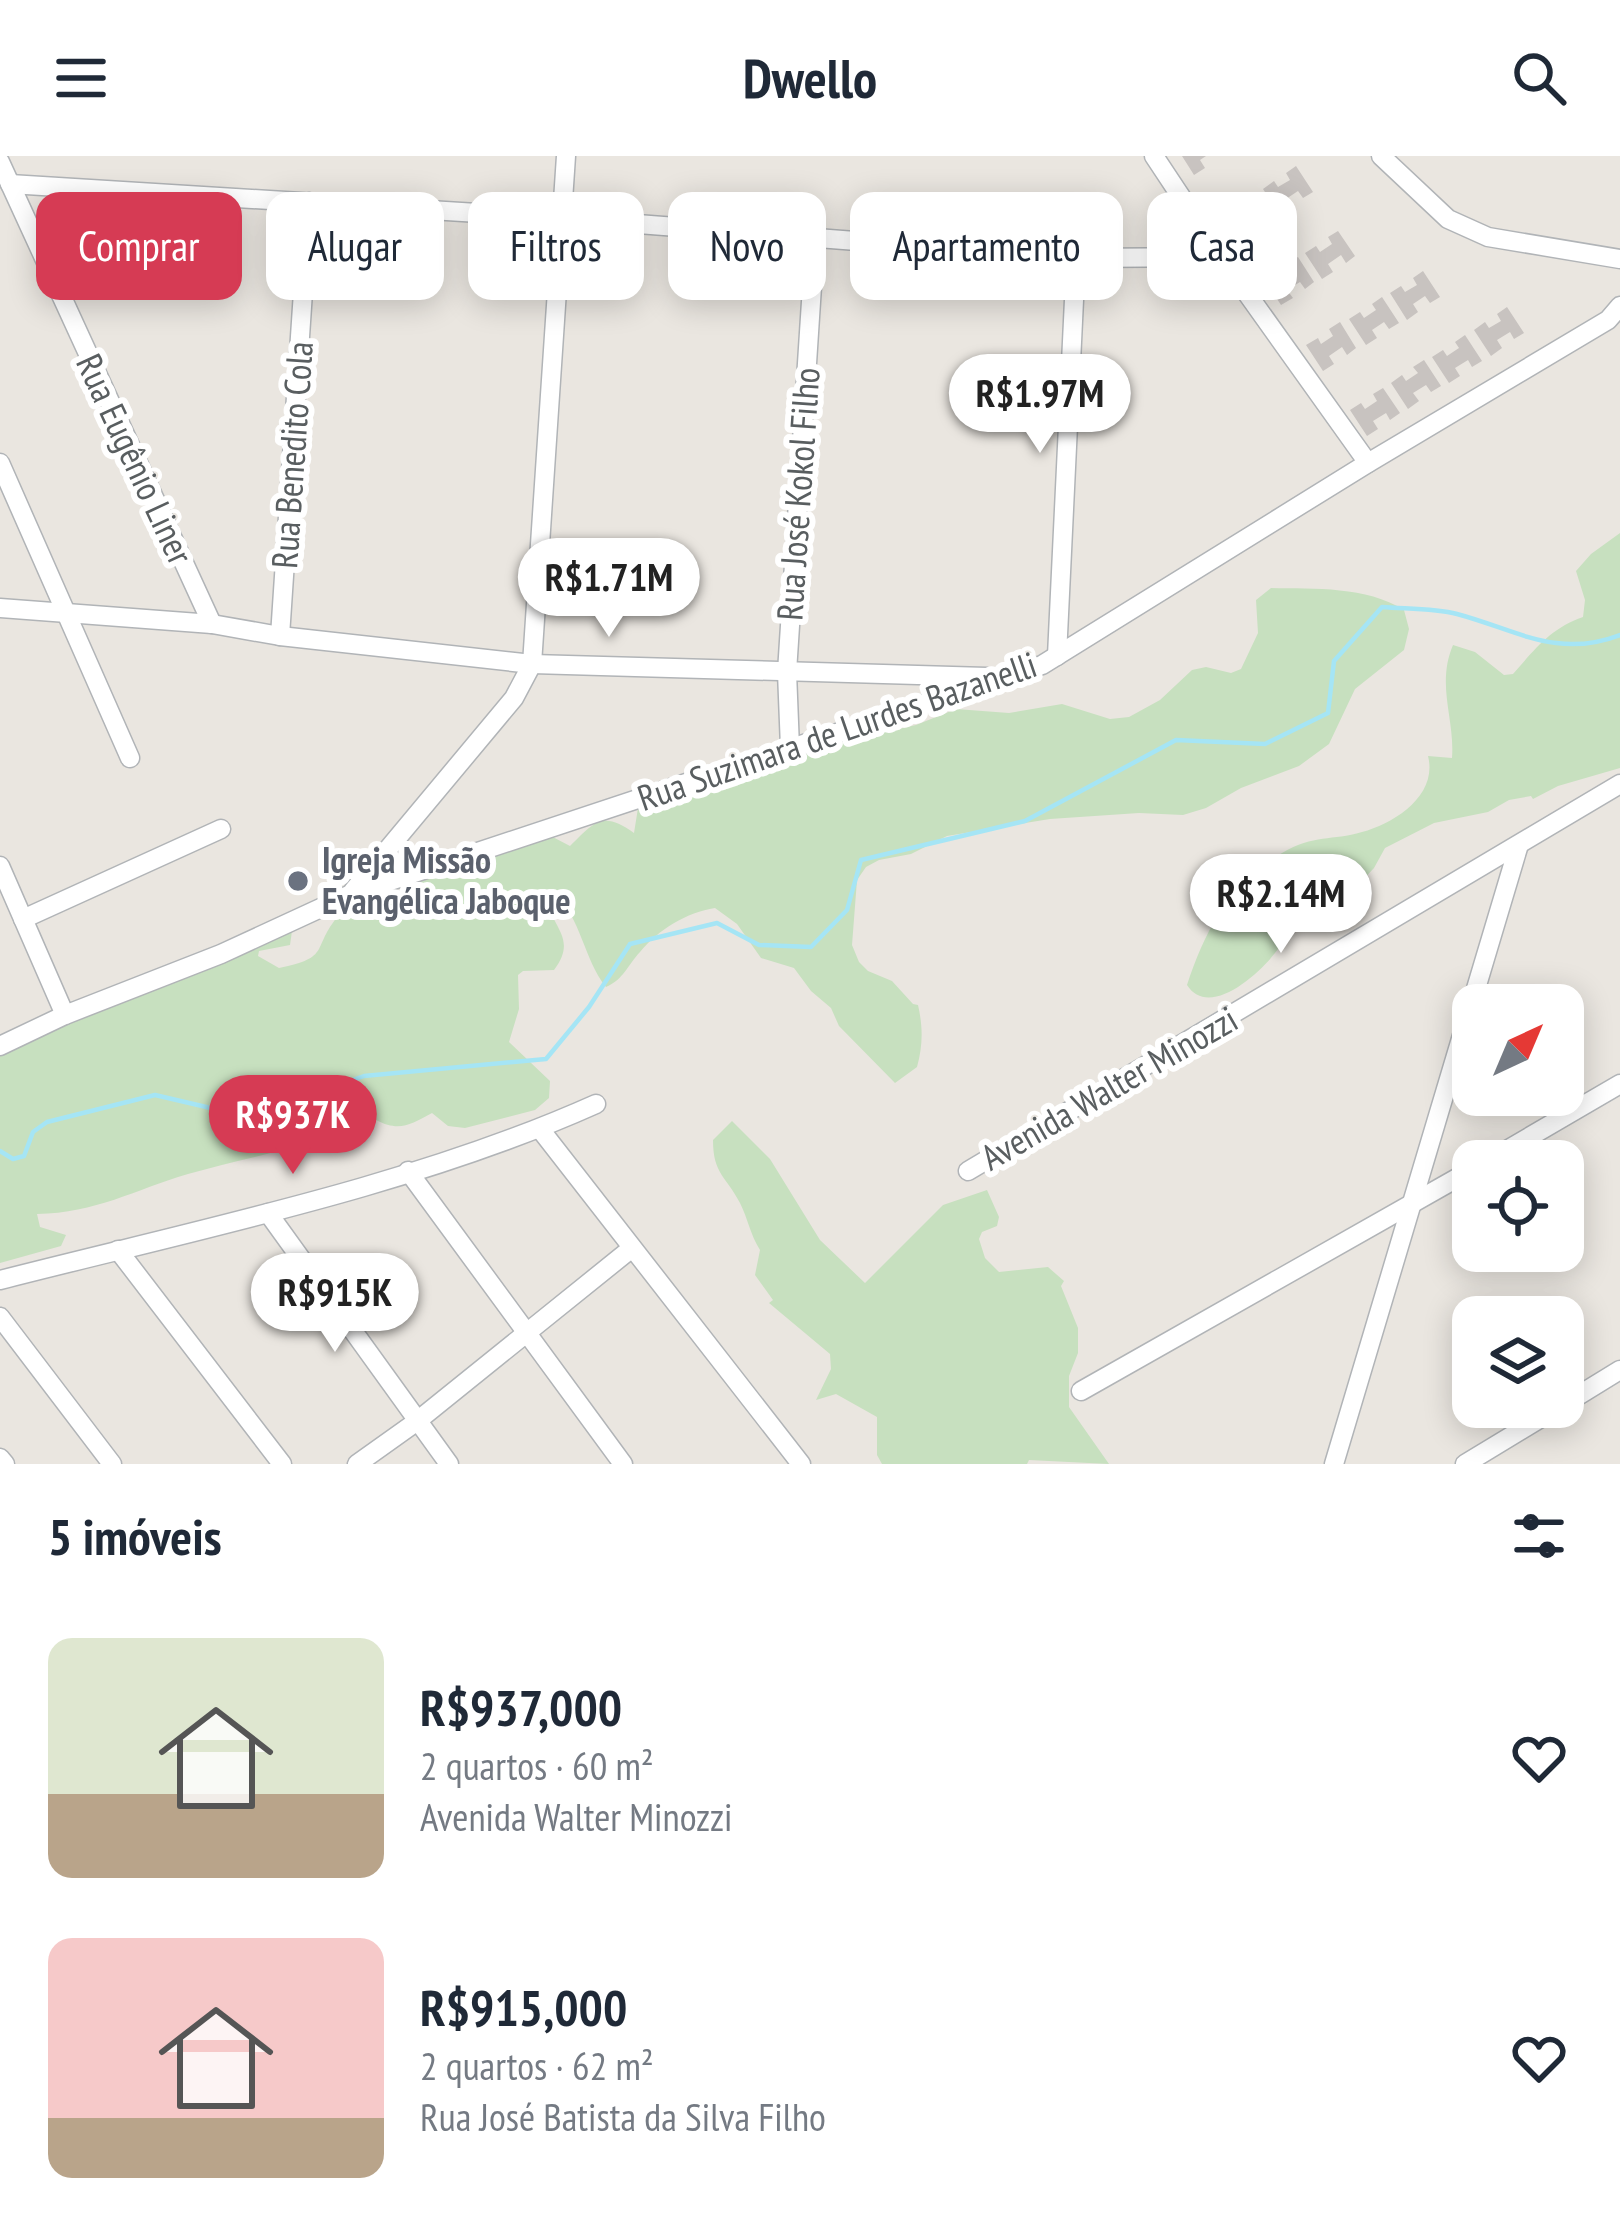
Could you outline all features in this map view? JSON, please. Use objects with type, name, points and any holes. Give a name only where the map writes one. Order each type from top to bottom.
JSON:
[{"type":"street","points":[[563,192],[566,156]]},
{"type":"street","points":[[1154,156],[1178,192]]},
{"type":"street","points":[[1381,156],[1448,219],[1488,237],[1620,259]]},
{"type":"street","name":"Rua Eugênio Liner","points":[[0,162],[212,624]]},
{"type":"street","points":[[10,184],[266,199]]},
{"type":"street","name":"Rua Benedito Cola","points":[[280,636],[302,300]]},
{"type":"street","points":[[351,894],[514,698],[532,664],[555,300]]},
{"type":"street","name":"Rua José Kokol Filho","points":[[790,748],[787,672],[811,300]]},
{"type":"street","points":[[1058,656],[1074,300]]},
{"type":"street","points":[[1252,300],[1368,463]]},
{"type":"street","name":"Rua Suzimara de Lurdes Bazanelli","points":[[0,1046],[351,894],[1004,678],[1058,656],[1608,320],[1620,307]]},
{"type":"street","points":[[0,463],[130,758]]},
{"type":"street","points":[[0,608],[212,624],[532,664],[1004,678]]},
{"type":"street","name":"Avenida Walter Minozzi","points":[[968,1171],[1620,784]]},
{"type":"street","points":[[23,919],[221,829]]},
{"type":"street","points":[[1334,1464],[1518,848]]},
{"type":"street","points":[[0,866],[65,1015]]},
{"type":"street","points":[[1523,1140],[1620,1084]]},
{"type":"street","points":[[0,1280],[268,1213],[540,1130],[596,1104]]},
{"type":"street","points":[[540,1130],[801,1464]]},
{"type":"street","points":[[408,1171],[623,1464]]},
{"type":"street","points":[[1082,1391],[1452,1182]]},
{"type":"street","points":[[268,1213],[449,1464]]},
{"type":"street","points":[[357,1464],[632,1248]]},
{"type":"street","points":[[118,1250],[282,1464]]},
{"type":"street","points":[[0,1317],[112,1464]]},
{"type":"street","points":[[1584,1392],[1620,1370]]},
{"type":"street","points":[[1465,1464],[1525,1428]]},
{"type":"green space","points":[[1620,533],[1620,768],[1558,786],[1533,799],[1509,800],[1488,812],[1434,823],[1385,848],[1374,868],[1341,903],[1326,897],[1296,871],[1288,930],[1268,962],[1225,994],[1198,995],[1187,985],[1222,910],[1264,865],[1313,840],[1362,832],[1388,822],[1420,795],[1427,783],[1428,756],[1452,758],[1446,674],[1453,645],[1475,652],[1504,675],[1513,674],[1553,633],[1583,617],[1585,600],[1576,571]]},
{"type":"green space","points":[[1271,588],[1340,590],[1373,597],[1404,610],[1409,629],[1404,650],[1355,689],[1329,744],[1299,766],[1183,815],[1050,819],[947,836],[911,854],[866,867],[857,880],[852,945],[868,971],[892,981],[918,1005],[921,1021],[917,1067],[895,1083],[839,1026],[831,1008],[794,968],[761,958],[737,924],[715,908],[664,929],[606,987],[571,915],[554,893],[547,896],[563,940],[561,959],[554,970],[518,975],[519,1009],[509,1042],[550,1081],[549,1098],[535,1110],[465,1128],[448,1126],[432,1113],[404,1126],[376,1120],[96,1205],[37,1214],[40,1227],[66,1235],[61,1246],[0,1263],[0,1047],[293,924],[290,945],[259,951],[258,956],[279,968],[307,960],[345,909],[367,898],[400,891],[417,870],[547,834],[570,846],[599,822],[614,822],[634,833],[638,808],[829,745],[916,725],[956,709],[1009,713],[1062,704],[1110,719],[1129,717],[1160,700],[1192,670],[1206,667],[1231,673],[1241,669],[1258,633],[1256,600]]},
{"type":"green space","points":[[732,1121],[770,1159],[820,1240],[865,1283],[943,1205],[987,1190],[999,1217],[997,1226],[982,1232],[979,1239],[985,1258],[999,1272],[1048,1267],[1064,1281],[1061,1286],[1078,1328],[1069,1407],[1109,1464],[1029,1460],[1027,1464],[882,1464],[877,1455],[877,1417],[836,1394],[816,1400],[831,1369],[830,1354],[769,1303],[773,1300],[755,1275],[760,1250],[714,1151],[713,1140]]},
{"type":"building","points":[[1182,156],[1206,156],[1200,160],[1205,168],[1194,175]]},
{"type":"building","points":[[1296,166],[1313,192],[1303,198],[1298,191],[1265,192],[1274,181],[1278,187],[1290,180],[1286,173]]},
{"type":"building","points":[[1338,231],[1355,256],[1346,263],[1341,255],[1328,264],[1333,272],[1322,279],[1305,253],[1316,246],[1320,252],[1332,244],[1328,237]]},
{"type":"building","points":[[1297,258],[1314,282],[1305,289],[1297,284]]},
{"type":"building","points":[[1423,271],[1440,297],[1430,303],[1425,296],[1413,304],[1418,312],[1407,320],[1390,293],[1417,285],[1413,278]]},
{"type":"building","points":[[1382,297],[1399,323],[1389,329],[1384,322],[1372,330],[1377,338],[1366,345],[1349,319],[1360,312],[1364,318],[1376,310],[1372,304]]},
{"type":"building","points":[[1507,307],[1524,333],[1514,339],[1510,332],[1497,340],[1502,348],[1491,356],[1474,330],[1485,322],[1489,328],[1501,321],[1497,314]]},
{"type":"building","points":[[1340,322],[1356,348],[1347,355],[1342,347],[1329,356],[1334,364],[1323,371],[1306,345],[1318,338],[1321,344],[1333,336],[1329,329]]},
{"type":"building","points":[[1465,335],[1482,361],[1472,367],[1468,360],[1455,368],[1460,376],[1449,383],[1432,357],[1443,350],[1447,356],[1459,348],[1455,342]]},
{"type":"building","points":[[1424,360],[1441,386],[1431,392],[1426,385],[1413,393],[1419,401],[1408,409],[1391,383],[1402,375],[1406,381],[1418,373],[1413,367]]},
{"type":"building","points":[[1383,388],[1400,413],[1390,420],[1386,413],[1373,421],[1378,429],[1367,436],[1350,410],[1361,403],[1365,409],[1377,401],[1373,394]]},
{"type":"waterway","points":[[0,1151],[13,1159],[24,1156],[33,1132],[47,1122],[155,1095],[249,1117],[364,1076],[546,1059],[589,1007],[630,944],[717,923],[759,945],[811,947],[847,910],[861,860],[1025,821],[1176,740],[1265,744],[1328,713],[1334,661],[1382,607],[1448,612],[1557,643],[1597,642],[1620,635]]},
{"type":"place","name":"Igreja Missão Evangélica Jaboque","points":[[298,881]]}]
